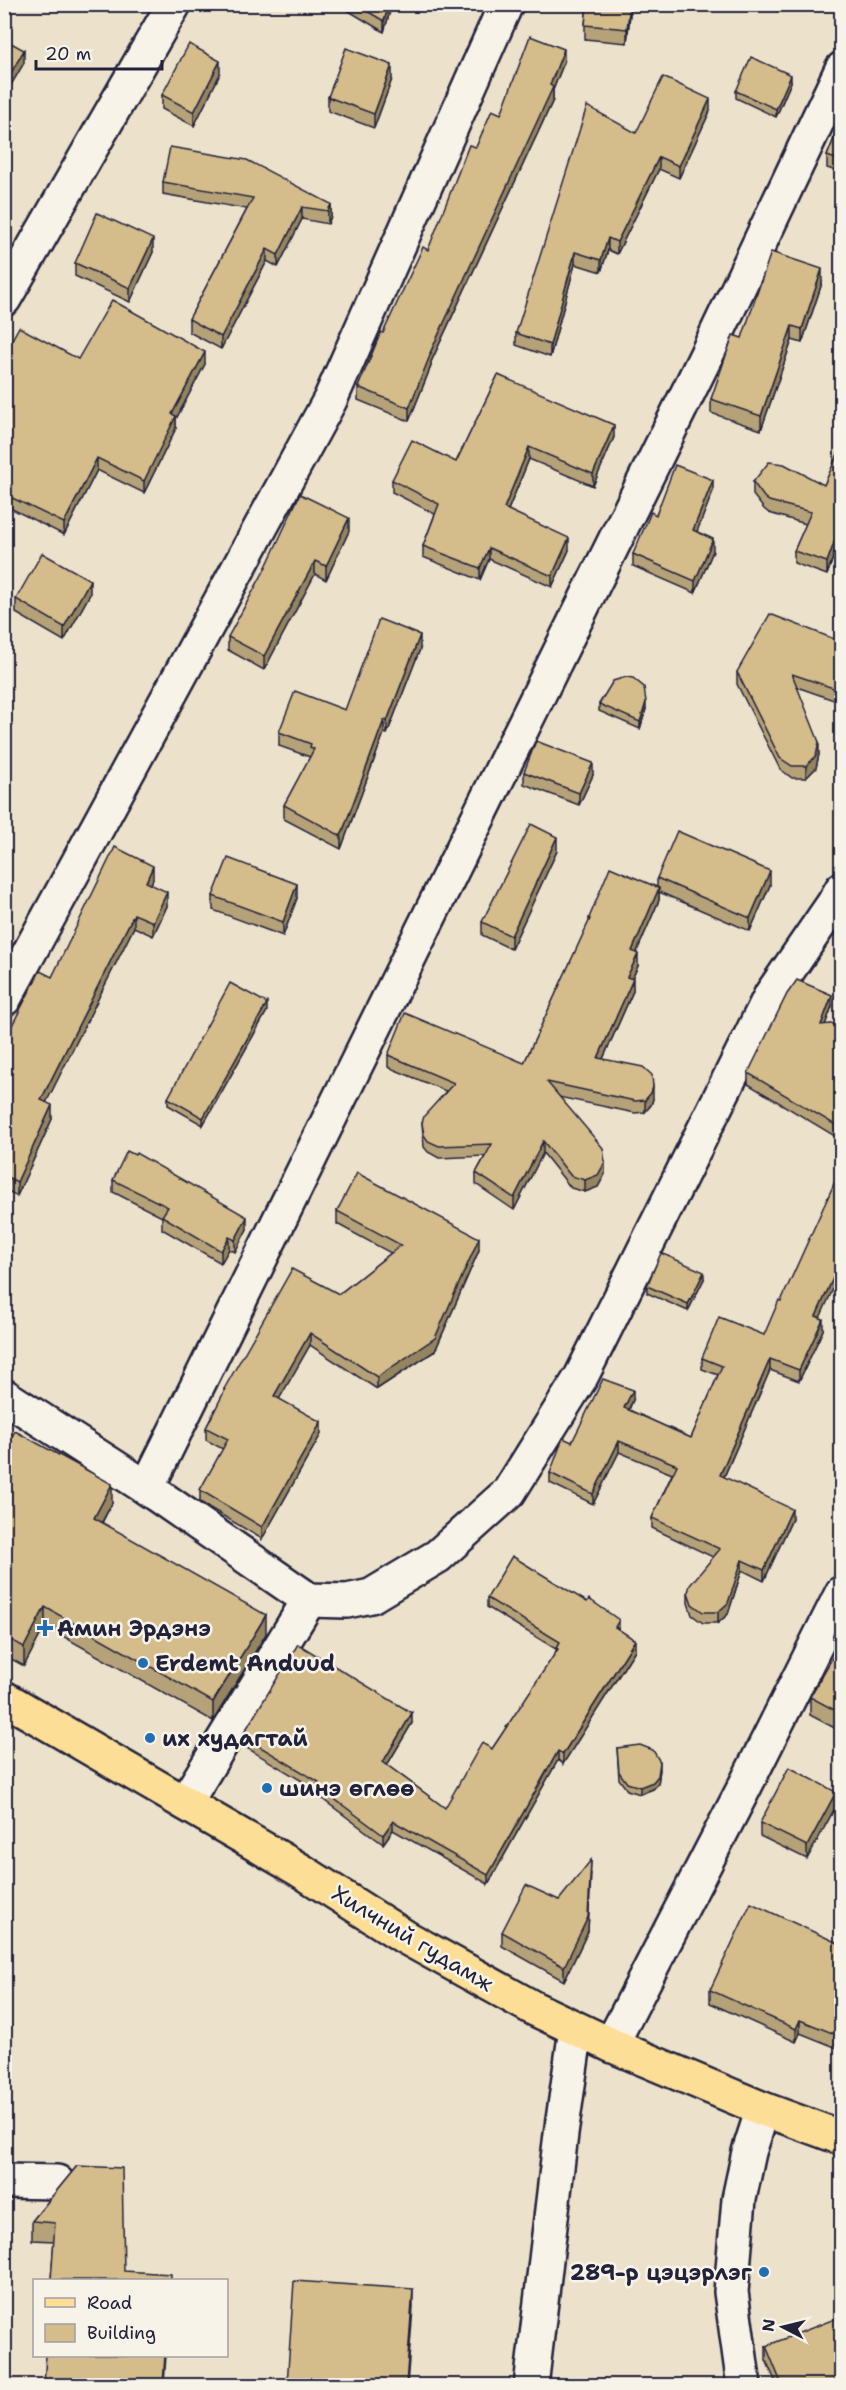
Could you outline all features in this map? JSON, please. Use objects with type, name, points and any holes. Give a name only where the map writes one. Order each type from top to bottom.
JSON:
[{"type":"main road","name":"Хилчний гудамж","points":[[4,1698],[300,1870],[414,1943],[483,1982],[611,2045],[764,2109],[842,2138]]},
{"type":"street","points":[[4,299],[174,4]]},
{"type":"street","points":[[4,999],[330,400],[506,4]]},
{"type":"street","points":[[147,1488],[707,354],[842,69]]},
{"type":"street","points":[[4,1396],[147,1488],[309,1600],[347,1601],[370,1596],[438,1556],[509,1492],[581,1377],[771,996],[842,889]]},
{"type":"street","points":[[611,2045],[842,1593]]},
{"type":"street","points":[[185,1803],[309,1600]]},
{"type":"street","points":[[531,2385],[576,2029]]},
{"type":"street","points":[[744,2385],[731,2292],[739,2199],[749,2152],[764,2109]]},
{"type":"street","points":[[4,2181],[57,2182]]},
{"type":"building","points":[[355,4],[389,4],[384,21]]},
{"type":"building","points":[[587,4],[630,4],[627,29],[585,25]]},
{"type":"building","points":[[530,36],[564,49],[550,85],[553,87],[430,353],[409,408],[358,387],[381,332],[383,333],[423,247],[428,250],[469,145],[476,147],[492,110],[501,114]]},
{"type":"building","points":[[4,39],[24,50],[4,85]]},
{"type":"building","points":[[189,44],[220,61],[194,112],[162,95]]},
{"type":"building","points":[[346,48],[392,65],[374,114],[328,97]]},
{"type":"building","points":[[751,57],[791,75],[776,109],[736,91]]},
{"type":"building","points":[[663,77],[710,99],[679,166],[659,157],[617,242],[608,238],[601,260],[575,252],[550,345],[516,333],[587,106],[636,133]]},
{"type":"building","points":[[4,95],[11,99],[4,111]]},
{"type":"building","points":[[842,119],[842,161],[827,156]]},
{"type":"building","points":[[170,147],[247,160],[331,204],[328,211],[302,207],[278,255],[267,249],[221,337],[189,319],[253,198],[163,182]]},
{"type":"building","points":[[97,213],[153,239],[130,288],[75,263]]},
{"type":"building","points":[[771,252],[822,269],[802,329],[792,326],[761,416],[711,399],[733,335],[742,338]]},
{"type":"building","points":[[112,300],[205,352],[172,414],[176,416],[144,481],[97,458],[64,523],[4,494],[4,354],[19,327],[78,359]]},
{"type":"building","points":[[498,375],[614,425],[593,474],[529,447],[504,508],[569,538],[552,576],[489,548],[480,568],[423,546],[439,504],[392,480],[412,440],[456,462]]},
{"type":"building","points":[[842,445],[842,521],[827,562],[794,551],[811,512],[769,501],[753,482],[769,462],[784,464],[824,485]]},
{"type":"building","points":[[675,465],[713,480],[693,530],[713,539],[695,581],[633,554],[651,512],[656,515]]},
{"type":"building","points":[[300,494],[349,518],[326,566],[315,561],[264,656],[228,637],[264,571]]},
{"type":"building","points":[[42,553],[90,580],[64,627],[16,599]]},
{"type":"building","points":[[770,614],[842,642],[842,691],[792,674],[819,742],[816,756],[806,766],[792,766],[780,758],[737,672]]},
{"type":"building","points":[[379,619],[420,635],[387,721],[384,720],[341,836],[284,805],[314,749],[310,747],[311,744],[279,732],[295,691],[345,710]]},
{"type":"building","points":[[626,677],[633,678],[644,687],[646,702],[640,722],[599,704],[613,681]]},
{"type":"building","points":[[536,741],[593,763],[579,793],[524,772]]},
{"type":"building","points":[[531,824],[557,837],[511,936],[482,922]]},
{"type":"building","points":[[677,831],[770,871],[750,918],[657,878]]},
{"type":"building","points":[[115,847],[153,866],[146,882],[167,892],[153,922],[134,914],[41,1100],[52,1105],[17,1182],[6,1176],[4,1180],[4,1041],[40,971],[52,977]]},
{"type":"building","points":[[228,858],[297,884],[283,922],[213,896]]},
{"type":"building","points":[[610,867],[659,888],[632,951],[638,954],[627,977],[633,979],[598,1058],[643,1067],[652,1075],[653,1087],[645,1100],[635,1101],[547,1082],[603,1148],[605,1162],[598,1175],[585,1180],[571,1176],[543,1141],[514,1198],[476,1173],[492,1144],[439,1146],[428,1141],[424,1135],[422,1123],[424,1116],[454,1083],[388,1055],[405,1013],[524,1063],[590,919]]},
{"type":"building","points":[[797,980],[832,995],[821,1025],[842,1023],[842,1129],[748,1073],[787,994]]},
{"type":"building","points":[[230,983],[267,1003],[203,1118],[168,1098]]},
{"type":"building","points":[[127,1151],[135,1155],[136,1153],[247,1217],[235,1240],[229,1237],[221,1251],[162,1216],[168,1207],[113,1180]]},
{"type":"building","points":[[842,1166],[842,1258],[816,1316],[823,1319],[799,1370],[770,1359],[720,1475],[792,1509],[764,1570],[742,1560],[728,1603],[718,1612],[703,1612],[692,1604],[688,1592],[690,1585],[720,1549],[652,1518],[677,1465],[619,1441],[593,1494],[550,1473],[563,1438],[572,1442],[603,1379],[633,1390],[624,1408],[691,1438],[722,1366],[702,1358],[719,1317],[764,1335]]},
{"type":"building","points":[[357,1173],[479,1238],[435,1338],[377,1377],[310,1333],[274,1396],[321,1422],[262,1527],[200,1490],[228,1439],[206,1428],[224,1389],[292,1269],[339,1294],[401,1245],[337,1211]]},
{"type":"building","points":[[661,1253],[704,1272],[688,1304],[647,1286]]},
{"type":"building","points":[[15,1431],[112,1484],[94,1518],[266,1615],[213,1702],[45,1607],[24,1647],[4,1636],[4,1450]]},
{"type":"building","points":[[512,1556],[587,1602],[589,1599],[619,1620],[615,1627],[635,1640],[563,1754],[558,1751],[488,1875],[393,1821],[383,1835],[317,1786],[319,1782],[242,1736],[298,1644],[412,1713],[383,1762],[445,1808],[482,1743],[492,1749],[558,1649],[556,1648],[560,1642],[487,1598]]},
{"type":"building","points":[[842,1618],[842,1639],[833,1635]]},
{"type":"building","points":[[842,1641],[842,1714],[810,1697]]},
{"type":"building","points":[[640,1745],[653,1750],[660,1762],[658,1776],[653,1782],[640,1787],[627,1783],[619,1772],[617,1748]]},
{"type":"building","points":[[789,1767],[836,1792],[807,1846],[760,1823]]},
{"type":"building","points":[[591,1860],[588,1917],[564,1967],[502,1932],[526,1885],[559,1900]]},
{"type":"building","points":[[751,1903],[842,1945],[842,2037],[800,2020],[796,2029],[710,1990]]},
{"type":"building","points":[[77,2166],[122,2168],[124,2271],[171,2274],[171,2279],[51,2279],[55,2223],[32,2221]]},
{"type":"building","points":[[294,2281],[413,2289],[406,2385],[287,2385]]},
{"type":"building","points":[[842,2316],[842,2385],[782,2385],[766,2346]]},
{"type":"building","points":[[46,2357],[165,2357],[163,2385],[44,2385]]},
{"type":"place","name":"Амин Эрдэнэ","points":[[45,1628]]},
{"type":"place","name":"Erdemt Anduud","points":[[143,1663]]},
{"type":"place","name":"их худагтай","points":[[150,1738]]},
{"type":"place","name":"шинэ өглөө","points":[[267,1788]]},
{"type":"place","name":"289-р цэцэрлэг","points":[[764,2272]]}]
